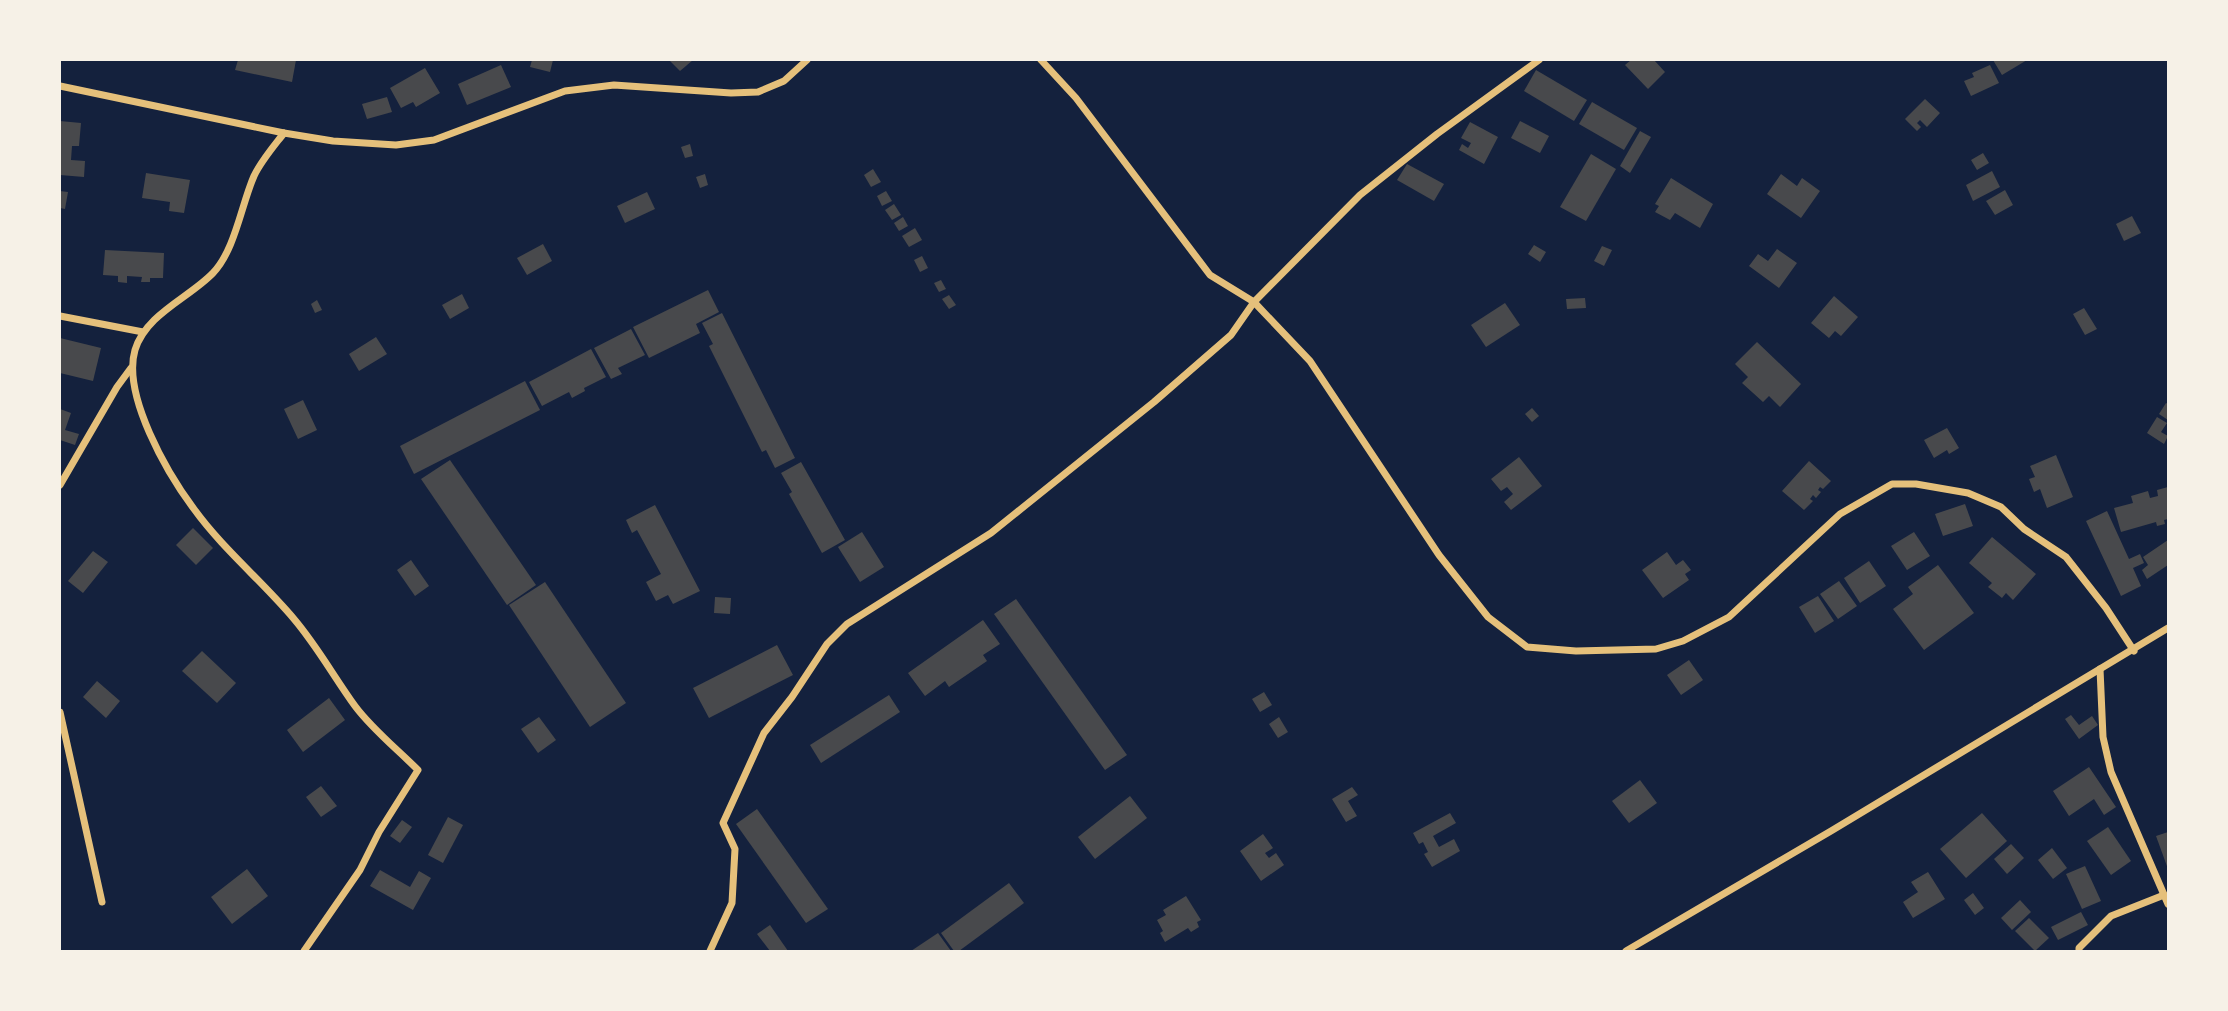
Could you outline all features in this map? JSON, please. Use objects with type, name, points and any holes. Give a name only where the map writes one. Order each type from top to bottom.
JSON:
[{"type":"street","points":[[60,86],[284,133],[333,141],[396,145],[434,140],[565,91],[614,85],[731,93],[758,92],[784,80],[807,60]]},
{"type":"street","points":[[1041,60],[1076,98],[1210,275],[1254,302],[1310,361],[1418,524],[1488,617],[1527,646],[1576,651],[1656,649],[1683,641],[1729,617],[1840,514],[1892,484],[1916,484],[1968,493],[2001,508],[2024,529],[2066,557],[2106,608],[2134,650]]},
{"type":"street","points":[[710,951],[732,903],[735,849],[723,823],[764,733],[827,644],[848,624],[991,533],[1154,402],[1231,335],[1254,302],[1360,195],[1437,134],[1539,60]]},
{"type":"street","points":[[284,133],[255,173],[226,258],[213,274],[143,332],[135,348],[131,368],[134,390],[143,416],[159,451],[194,509],[294,620],[356,708],[418,770],[379,832],[360,870],[304,951]]},
{"type":"street","points":[[60,316],[143,332]]},
{"type":"street","points":[[60,485],[117,387],[131,368]]},
{"type":"street","points":[[1626,951],[2168,628]]},
{"type":"street","points":[[2100,669],[2103,737],[2111,772],[2168,904]]},
{"type":"street","points":[[60,712],[102,902]]},
{"type":"street","points":[[2078,951],[2111,916],[2164,895]]},
{"type":"building","points":[[238,60],[296,60],[292,82],[235,70]]},
{"type":"building","points":[[532,60],[553,60],[550,72],[530,67]]},
{"type":"building","points":[[669,60],[693,60],[680,71]]},
{"type":"building","points":[[1631,60],[1654,60],[1665,72],[1648,89],[1625,65]]},
{"type":"building","points":[[1993,60],[2027,60],[2002,75]]},
{"type":"building","points":[[501,65],[511,87],[467,105],[458,84]]},
{"type":"building","points":[[1990,65],[1999,83],[1971,96],[1964,81],[1974,77],[1972,73]]},
{"type":"building","points":[[425,68],[440,93],[416,107],[413,102],[401,108],[390,88]]},
{"type":"building","points":[[1536,70],[1587,100],[1574,121],[1524,91]]},
{"type":"building","points":[[387,97],[392,112],[367,119],[362,104]]},
{"type":"building","points":[[1925,99],[1940,113],[1927,127],[1920,120],[1917,123],[1921,127],[1917,131],[1905,119]]},
{"type":"building","points":[[1592,102],[1637,128],[1624,150],[1579,124]]},
{"type":"building","points":[[60,121],[81,123],[79,146],[72,146],[71,160],[85,161],[84,177],[60,175]]},
{"type":"building","points":[[1520,121],[1549,136],[1540,153],[1511,138]]},
{"type":"building","points":[[1470,122],[1498,137],[1484,164],[1459,150],[1462,144],[1468,148],[1471,143],[1461,138]]},
{"type":"building","points":[[1640,131],[1651,137],[1630,173],[1620,166]]},
{"type":"building","points":[[690,144],[693,156],[685,158],[681,147]]},
{"type":"building","points":[[1983,153],[1989,163],[1977,170],[1971,160]]},
{"type":"building","points":[[1591,154],[1616,169],[1586,221],[1560,207]]},
{"type":"building","points":[[1407,164],[1444,184],[1434,201],[1397,180]]},
{"type":"building","points":[[873,169],[881,182],[871,187],[864,175]]},
{"type":"building","points":[[1992,171],[2000,187],[1973,201],[1966,185]]},
{"type":"building","points":[[146,173],[190,180],[184,213],[169,211],[170,202],[142,198]]},
{"type":"building","points":[[705,174],[708,185],[700,188],[696,177]]},
{"type":"building","points":[[1781,174],[1797,186],[1802,178],[1820,191],[1801,218],[1767,194]]},
{"type":"building","points":[[1671,178],[1713,204],[1700,228],[1675,213],[1670,220],[1655,212],[1659,206],[1655,204]]},
{"type":"building","points":[[2005,190],[2013,205],[1995,215],[1986,201]]},
{"type":"building","points":[[60,191],[68,192],[65,209],[60,208]]},
{"type":"building","points":[[886,191],[892,201],[882,206],[877,196]]},
{"type":"building","points":[[647,192],[655,209],[625,223],[617,206]]},
{"type":"building","points":[[894,204],[901,215],[892,220],[885,210]]},
{"type":"building","points":[[2132,216],[2141,233],[2124,241],[2116,224]]},
{"type":"building","points":[[903,217],[908,226],[899,231],[894,223]]},
{"type":"building","points":[[915,228],[922,240],[909,247],[902,236]]},
{"type":"building","points":[[543,244],[552,261],[527,275],[517,258]]},
{"type":"building","points":[[1534,245],[1546,252],[1540,262],[1528,254]]},
{"type":"building","points":[[1602,246],[1612,250],[1604,266],[1594,261]]},
{"type":"building","points":[[1777,249],[1797,263],[1779,288],[1749,266],[1758,254],[1768,261]]},
{"type":"building","points":[[105,250],[164,253],[163,278],[150,278],[150,282],[141,282],[142,277],[127,276],[127,283],[118,282],[118,276],[103,275]]},
{"type":"building","points":[[922,256],[928,268],[920,272],[914,260]]},
{"type":"building","points":[[941,280],[946,289],[939,292],[934,283]]},
{"type":"building","points":[[708,290],[719,312],[696,324],[700,333],[649,358],[633,327]]},
{"type":"building","points":[[462,294],[469,308],[450,319],[442,305]]},
{"type":"building","points":[[949,295],[956,305],[949,309],[942,299]]},
{"type":"building","points":[[1834,296],[1858,317],[1841,336],[1835,331],[1829,338],[1811,323]]},
{"type":"building","points":[[1585,298],[1586,308],[1567,309],[1566,299]]},
{"type":"building","points":[[317,300],[322,310],[315,313],[311,304]]},
{"type":"building","points":[[1505,303],[1520,325],[1486,347],[1471,325]]},
{"type":"building","points":[[2084,308],[2097,329],[2085,335],[2073,314]]},
{"type":"building","points":[[722,313],[795,458],[775,468],[766,450],[762,452],[709,346],[713,344],[702,323]]},
{"type":"building","points":[[631,329],[645,355],[618,368],[622,374],[611,379],[594,348]]},
{"type":"building","points":[[376,337],[387,354],[359,371],[349,354]]},
{"type":"building","points":[[60,338],[101,348],[93,381],[60,373]]},
{"type":"building","points":[[1757,342],[1801,384],[1780,407],[1769,396],[1763,402],[1742,383],[1748,377],[1735,364]]},
{"type":"building","points":[[591,349],[606,377],[584,388],[585,391],[572,398],[569,392],[542,406],[529,382]]},
{"type":"building","points":[[525,381],[540,410],[414,474],[400,446]]},
{"type":"building","points":[[303,400],[317,430],[298,439],[284,409]]},
{"type":"building","points":[[2166,403],[2168,404],[2168,420],[2159,414]]},
{"type":"building","points":[[1532,408],[1539,416],[1532,422],[1525,414]]},
{"type":"building","points":[[60,409],[71,413],[65,430],[79,434],[75,445],[60,440]]},
{"type":"building","points":[[2157,417],[2167,423],[2161,432],[2168,436],[2164,444],[2147,433]]},
{"type":"building","points":[[1947,428],[1959,448],[1949,454],[1947,450],[1934,458],[1924,440]]},
{"type":"building","points":[[2056,455],[2073,497],[2047,508],[2040,489],[2034,492],[2029,479],[2035,477],[2030,466]]},
{"type":"building","points":[[1519,457],[1542,486],[1511,510],[1504,502],[1513,494],[1507,487],[1501,491],[1491,479]]},
{"type":"building","points":[[450,460],[536,585],[507,605],[421,479]]},
{"type":"building","points":[[1809,461],[1831,481],[1823,489],[1820,487],[1818,490],[1821,492],[1816,498],[1813,495],[1810,499],[1813,501],[1804,510],[1782,491]]},
{"type":"building","points":[[801,462],[845,540],[822,553],[789,494],[792,492],[781,473]]},
{"type":"building","points":[[2168,487],[2168,519],[2164,520],[2165,524],[2157,526],[2156,522],[2121,532],[2114,508],[2133,503],[2131,496],[2148,491],[2150,498],[2158,496],[2157,490]]},
{"type":"building","points":[[1965,504],[1973,526],[1943,536],[1935,514]]},
{"type":"building","points":[[655,505],[700,591],[673,604],[668,595],[656,601],[646,582],[661,574],[637,530],[632,533],[626,520]]},
{"type":"building","points":[[2107,511],[2129,559],[2140,554],[2144,563],[2133,568],[2141,586],[2121,596],[2086,521]]},
{"type":"building","points":[[193,528],[213,548],[196,565],[176,545]]},
{"type":"building","points":[[862,532],[884,567],[860,582],[838,547]]},
{"type":"building","points":[[1914,532],[1930,556],[1907,570],[1891,546]]},
{"type":"building","points":[[1992,537],[2036,574],[2013,600],[2006,593],[2002,598],[1988,587],[1992,583],[1969,563]]},
{"type":"building","points":[[2168,540],[2168,565],[2147,579],[2142,570],[2148,565],[2143,557]]},
{"type":"building","points":[[93,551],[108,562],[83,593],[68,581]]},
{"type":"building","points":[[1667,552],[1676,565],[1683,560],[1691,570],[1685,574],[1689,580],[1663,598],[1642,570]]},
{"type":"building","points":[[411,560],[429,586],[415,596],[397,570]]},
{"type":"building","points":[[1869,561],[1886,586],[1860,603],[1844,578]]},
{"type":"building","points":[[1938,565],[1974,613],[1924,650],[1893,609],[1913,594],[1908,587]]},
{"type":"building","points":[[1839,581],[1857,606],[1838,619],[1820,594]]},
{"type":"building","points":[[545,582],[626,703],[590,727],[509,605]]},
{"type":"building","points":[[1818,596],[1834,621],[1815,633],[1799,607]]},
{"type":"building","points":[[715,597],[731,598],[730,614],[714,613]]},
{"type":"building","points":[[1016,599],[1127,755],[1105,770],[994,614]]},
{"type":"building","points":[[983,620],[1000,644],[983,655],[987,661],[949,687],[945,681],[925,696],[908,673]]},
{"type":"building","points":[[777,645],[793,675],[709,718],[693,688]]},
{"type":"building","points":[[202,651],[236,683],[217,703],[182,671]]},
{"type":"building","points":[[1689,660],[1703,680],[1681,695],[1667,675]]},
{"type":"building","points":[[97,681],[120,701],[106,718],[83,697]]},
{"type":"building","points":[[1264,692],[1272,705],[1260,712],[1252,699]]},
{"type":"building","points":[[889,695],[900,712],[821,763],[810,745]]},
{"type":"building","points":[[329,698],[345,720],[303,752],[287,730]]},
{"type":"building","points":[[2071,715],[2079,725],[2092,716],[2098,725],[2079,739],[2065,719]]},
{"type":"building","points":[[539,717],[556,740],[538,753],[521,729]]},
{"type":"building","points":[[1279,717],[1288,732],[1278,738],[1269,724]]},
{"type":"building","points":[[2089,767],[2116,807],[2104,815],[2094,799],[2069,816],[2053,791]]},
{"type":"building","points":[[1640,780],[1657,803],[1629,823],[1612,801]]},
{"type":"building","points":[[321,786],[337,806],[321,817],[306,797]]},
{"type":"building","points":[[1352,787],[1358,795],[1348,801],[1357,816],[1346,822],[1332,799]]},
{"type":"building","points":[[1130,796],[1147,818],[1095,859],[1078,837]]},
{"type":"building","points":[[757,809],[828,909],[806,923],[736,824]]},
{"type":"building","points":[[1450,813],[1456,823],[1433,836],[1439,847],[1454,839],[1460,851],[1432,867],[1424,854],[1428,852],[1423,842],[1419,844],[1413,833]]},
{"type":"building","points":[[1982,813],[2007,841],[1966,878],[1940,849]]},
{"type":"building","points":[[448,817],[463,825],[443,863],[428,855]]},
{"type":"building","points":[[402,820],[412,827],[400,843],[390,836]]},
{"type":"building","points":[[2108,827],[2131,861],[2111,875],[2087,841]]},
{"type":"building","points":[[2168,832],[2168,869],[2156,836]]},
{"type":"building","points":[[1263,834],[1273,848],[1265,853],[1269,858],[1276,853],[1284,865],[1261,881],[1240,851]]},
{"type":"building","points":[[2011,844],[2024,858],[2007,874],[1994,859]]},
{"type":"building","points":[[2052,848],[2067,868],[2053,879],[2038,860]]},
{"type":"building","points":[[2085,866],[2101,901],[2082,909],[2066,874]]},
{"type":"building","points":[[247,869],[268,896],[232,924],[211,897]]},
{"type":"building","points":[[380,870],[410,887],[419,871],[431,878],[413,910],[370,886]]},
{"type":"building","points":[[1928,872],[1945,899],[1913,918],[1903,902],[1918,892],[1911,882]]},
{"type":"building","points":[[1009,883],[1024,903],[959,951],[954,951],[941,933]]},
{"type":"building","points":[[1973,893],[1984,908],[1975,915],[1964,900]]},
{"type":"building","points":[[1186,896],[1201,920],[1197,922],[1199,927],[1191,932],[1188,928],[1165,942],[1157,920],[1166,915],[1163,910]]},
{"type":"building","points":[[2020,900],[2031,912],[2012,930],[2001,918]]},
{"type":"building","points":[[2081,912],[2088,925],[2058,940],[2051,927]]},
{"type":"building","points":[[2029,918],[2049,938],[2035,951],[2015,931]]},
{"type":"building","points":[[770,925],[788,951],[770,951],[757,934]]},
{"type":"building","points":[[938,933],[951,951],[911,951]]}]
